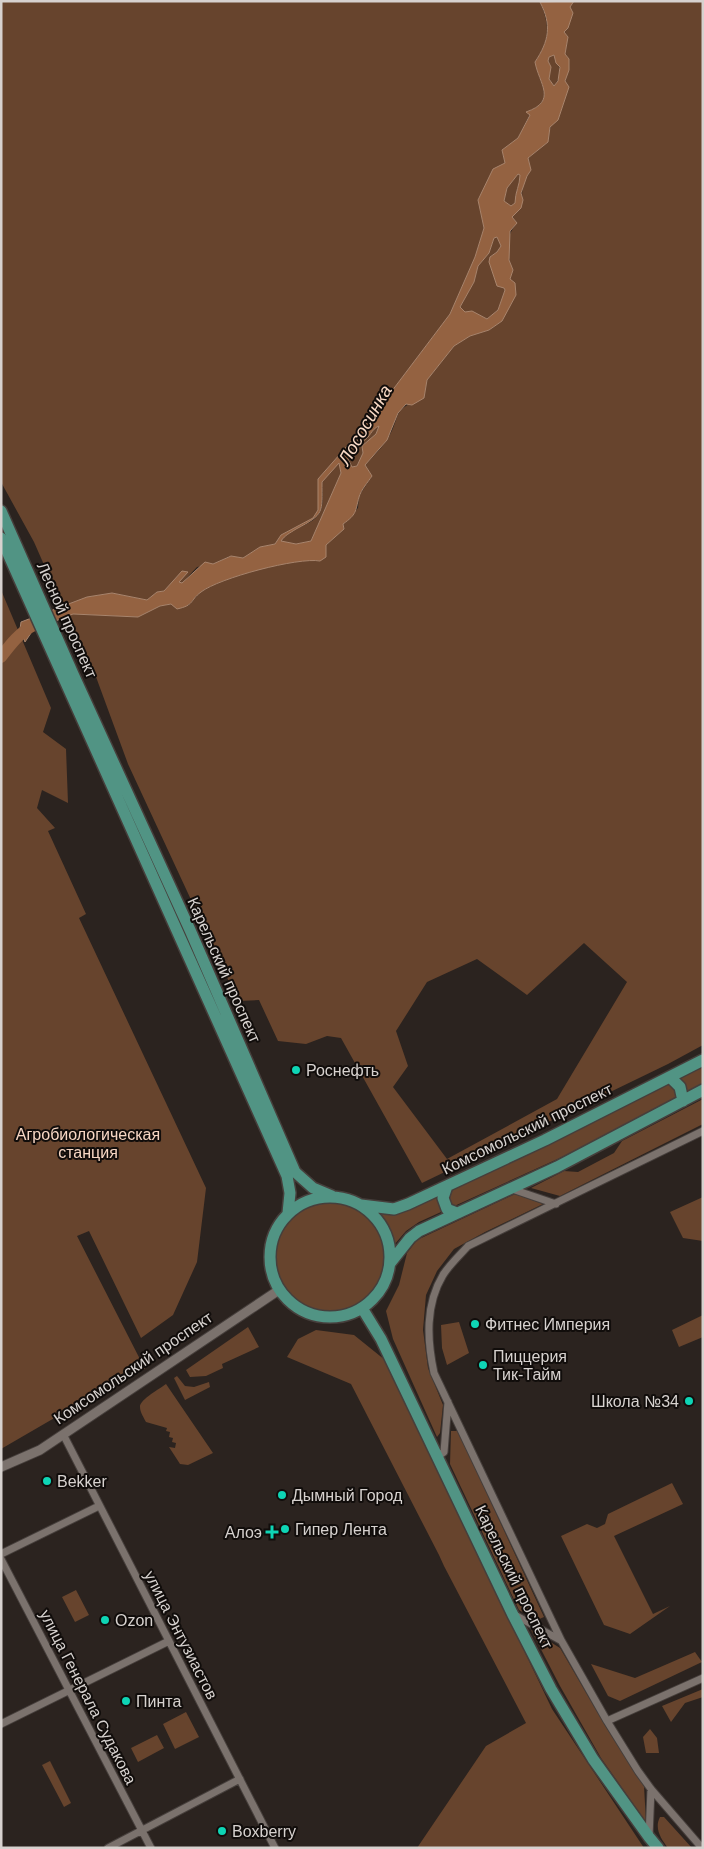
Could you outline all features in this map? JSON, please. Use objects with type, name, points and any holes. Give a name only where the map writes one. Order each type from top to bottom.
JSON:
[{"type":"main road","name":"Лесной проспект","points":[[3,516],[100,745]]},
{"type":"main road","name":"Лесной проспект","points":[[1,538],[48,646],[100,745]]},
{"type":"main road","name":"Карельский проспект","points":[[100,745],[295,1172],[313,1188],[332,1196]]},
{"type":"main road","name":"Карельский проспект","points":[[184,932],[287,1176],[290,1192],[288,1213]]},
{"type":"main road","name":"Комсомольский проспект","points":[[361,1205],[394,1209],[408,1204],[545,1140],[703,1060]]},
{"type":"main road","points":[[670,1077],[680,1087],[683,1101]]},
{"type":"main road","points":[[391,1262],[410,1238],[419,1231],[557,1167],[703,1090]]},
{"type":"main road","points":[[447,1186],[443,1198],[447,1209],[457,1213]]},
{"type":"main road","points":[[332,1196],[345,1198],[361,1205],[376,1217],[390,1247],[391,1262],[385,1284],[375,1298],[347,1316],[328,1318],[305,1312],[294,1306],[279,1290],[271,1273],[270,1250],[277,1226],[288,1213],[302,1203],[312,1199],[332,1196]]},
{"type":"main road","name":"Карельский проспект","points":[[362,1308],[381,1339],[512,1613],[551,1689],[593,1760],[648,1837],[658,1848]]},
{"type":"street","points":[[702,1848],[651,1789],[607,1721],[561,1640],[434,1373],[428,1341],[431,1305],[443,1275],[468,1246],[703,1131]]},
{"type":"street","points":[[512,1188],[556,1204]]},
{"type":"street","name":"Комсомольский проспект","points":[[1,1467],[40,1450],[279,1290]]},
{"type":"street","points":[[438,1456],[444,1452],[448,1400]]},
{"type":"street","name":"улица Энтузиастов","points":[[63,1434],[275,1848]]},
{"type":"street","points":[[1,1554],[99,1506]]},
{"type":"street","name":"улица Генерала Судакова","points":[[1,1559],[151,1848]]},
{"type":"street","points":[[512,1613],[561,1640]]},
{"type":"street","points":[[1,1724],[169,1641]]},
{"type":"street","points":[[607,1721],[703,1678]]},
{"type":"street","points":[[108,1848],[240,1779]]},
{"type":"street","points":[[648,1837],[651,1789]]},
{"type":"green space","points":[[1,1],[540,1],[546,18],[546,39],[535,62],[544,97],[536,107],[527,112],[530,114],[518,138],[502,150],[505,163],[478,199],[484,228],[475,257],[450,314],[370,420],[318,479],[318,510],[313,518],[281,535],[275,544],[260,547],[243,558],[230,556],[213,564],[197,567],[182,583],[178,582],[182,571],[164,591],[157,592],[147,600],[112,593],[87,597],[63,608],[34,542],[1,482]]},
{"type":"green space","points":[[574,1],[703,1],[703,1045],[668,1064],[422,1183],[341,1038],[327,1036],[306,1044],[278,1041],[259,1000],[238,1001],[128,764],[92,666],[67,616],[73,614],[138,617],[160,606],[172,604],[188,606],[201,592],[241,574],[295,562],[320,561],[326,545],[344,529],[343,524],[358,508],[359,496],[372,476],[365,465],[386,441],[401,411],[405,406],[424,398],[427,380],[454,346],[470,336],[489,330],[502,321],[509,279],[513,270],[508,246],[510,234],[517,223],[512,217],[523,200],[524,184],[531,170],[528,158],[548,142],[552,121],[566,80],[569,59],[565,54],[568,37],[564,32],[570,7]],"holes":[[[584,943],[627,982],[557,1099],[447,1159],[393,1087],[408,1066],[396,1031],[427,982],[477,959],[527,995]]]},
{"type":"green space","points":[[554,55],[560,74],[554,86],[549,79],[551,67],[548,61],[549,57]]},
{"type":"green space","points":[[518,174],[520,179],[515,203],[511,206],[504,201],[507,188]]},
{"type":"green space","points":[[497,237],[501,246],[490,257],[505,290],[498,310],[487,319],[472,312],[465,312],[460,307],[474,282],[478,266],[489,253],[494,238]]},
{"type":"green space","points":[[379,425],[376,434],[362,446],[363,453],[357,466],[352,467],[349,455],[357,438],[367,439],[374,427]]},
{"type":"green space","points":[[339,462],[341,473],[311,541],[296,544],[281,542],[290,532],[318,516],[322,503],[322,482]]},
{"type":"green space","name":"Агробиологическая станция","points":[[1,590],[51,708],[43,732],[66,749],[68,803],[42,790],[37,808],[55,828],[48,831],[86,914],[79,918],[206,1188],[197,1262],[173,1315],[141,1338],[89,1231],[77,1236],[145,1369],[131,1368],[63,1413],[1,1449]]},
{"type":"green space","points":[[703,1067],[703,1084],[562,1157],[419,1222],[406,1231],[394,1245],[389,1228],[379,1213],[396,1214],[412,1209],[556,1141]]},
{"type":"green space","points":[[703,1099],[703,1124],[560,1196],[531,1188],[564,1171],[578,1172],[614,1153],[622,1141]]},
{"type":"green space","points":[[515,1194],[543,1204],[454,1249],[437,1271],[426,1295],[423,1330],[428,1368],[443,1405],[440,1433],[437,1437],[393,1339],[386,1311],[399,1285],[407,1253],[417,1240]]},
{"type":"green space","points":[[703,1197],[703,1241],[683,1238],[670,1212]]},
{"type":"green space","points":[[329,1202],[350,1206],[368,1218],[380,1236],[384,1257],[380,1278],[368,1296],[350,1308],[329,1312],[308,1308],[290,1296],[278,1278],[274,1257],[278,1236],[290,1218],[308,1206]]},
{"type":"green space","points":[[703,1315],[703,1337],[679,1347],[672,1330]]},
{"type":"green space","points":[[459,1322],[469,1353],[447,1365],[442,1348],[441,1325]]},
{"type":"green space","points":[[248,1327],[259,1347],[222,1364],[223,1368],[206,1376],[190,1377],[186,1370]]},
{"type":"green space","points":[[316,1330],[354,1335],[385,1360],[552,1709],[644,1848],[417,1848],[486,1746],[526,1723],[351,1384],[287,1357],[298,1339]]},
{"type":"green space","points":[[177,1376],[185,1386],[194,1387],[209,1382],[210,1387],[185,1400],[174,1378]]},
{"type":"green space","points":[[166,1384],[213,1453],[188,1465],[180,1464],[169,1447],[175,1448],[176,1443],[172,1442],[173,1438],[169,1437],[170,1432],[166,1431],[167,1428],[146,1422],[141,1411],[140,1407],[143,1401]]},
{"type":"green space","points":[[451,1431],[458,1431],[544,1617],[537,1620],[519,1610],[450,1464]]},
{"type":"green space","points":[[672,1483],[683,1504],[614,1536],[653,1614],[670,1606],[630,1634],[604,1625],[561,1536],[587,1524],[597,1528],[605,1524],[608,1514]]},
{"type":"green space","points":[[76,1590],[89,1615],[75,1622],[62,1597]]},
{"type":"green space","points":[[531,1630],[560,1648],[606,1727],[644,1786],[646,1822],[601,1758]]},
{"type":"green space","points":[[695,1652],[702,1662],[620,1701],[608,1696],[591,1664],[635,1678]]},
{"type":"green space","points":[[703,1689],[703,1697],[685,1703],[671,1722],[662,1706]]},
{"type":"green space","points":[[186,1712],[199,1737],[175,1749],[163,1724]]},
{"type":"green space","points":[[650,1729],[657,1738],[659,1753],[646,1753],[643,1737]]},
{"type":"green space","points":[[157,1735],[164,1748],[138,1762],[131,1748]]},
{"type":"green space","points":[[50,1761],[71,1803],[64,1807],[42,1765]]},
{"type":"green space","points":[[660,1817],[664,1817],[692,1848],[668,1848],[658,1829]]},
{"type":"shaded area","points":[[574,1],[570,7],[573,13],[568,28],[564,32],[568,37],[565,54],[569,59],[569,70],[565,81],[569,87],[558,120],[550,127],[548,142],[528,158],[531,170],[521,193],[523,200],[521,208],[512,217],[517,223],[510,231],[509,260],[513,270],[510,279],[515,283],[516,295],[502,321],[489,330],[470,336],[454,346],[427,380],[424,398],[412,405],[406,404],[398,413],[387,440],[365,465],[372,476],[360,494],[353,515],[343,524],[344,529],[326,545],[326,557],[320,561],[277,565],[241,575],[210,586],[197,595],[187,606],[177,609],[171,604],[160,606],[138,617],[73,614],[33,630],[25,642],[20,629],[21,622],[87,597],[112,593],[147,600],[157,592],[164,591],[182,571],[188,572],[179,582],[182,583],[205,562],[213,564],[231,556],[243,558],[260,547],[275,544],[281,535],[313,518],[318,510],[318,479],[370,420],[450,314],[475,257],[484,228],[478,200],[493,169],[505,163],[502,150],[518,138],[530,115],[526,112],[536,108],[544,97],[535,62],[546,40],[547,33],[546,18],[540,2]],"holes":[[[554,55],[556,63],[560,67],[558,81],[554,86],[549,79],[551,67],[548,61],[549,57]],[[518,174],[520,175],[515,203],[511,206],[504,201],[507,188]],[[497,237],[501,246],[490,257],[489,262],[497,286],[505,290],[498,310],[487,319],[472,311],[465,312],[460,307],[474,282],[478,266],[489,253],[494,238]],[[379,426],[376,434],[362,446],[363,453],[357,466],[352,467],[348,459],[350,449],[356,445],[359,437],[363,441]],[[339,463],[341,473],[311,541],[296,544],[281,541],[288,534],[317,516],[321,507],[322,482]]]},
{"type":"waterway","name":"Лососинка","points":[[1,657],[20,635],[34,625]]},
{"type":"place","name":"Роснефть","points":[[296,1070]]},
{"type":"place","name":"Фитнес Империя","points":[[475,1324]]},
{"type":"place","name":"Пиццерия Тик-Тайм","points":[[483,1365]]},
{"type":"place","name":"Школа №34","points":[[689,1401]]},
{"type":"place","name":"Bekker","points":[[47,1481]]},
{"type":"place","name":"Дымный Город","points":[[282,1495]]},
{"type":"place","name":"Гипер Лента","points":[[285,1529]]},
{"type":"place","name":"Алоэ","points":[[272,1532]]},
{"type":"place","name":"Ozon","points":[[105,1620]]},
{"type":"place","name":"Пинта","points":[[126,1701]]},
{"type":"place","name":"Boxberry","points":[[222,1831]]}]
